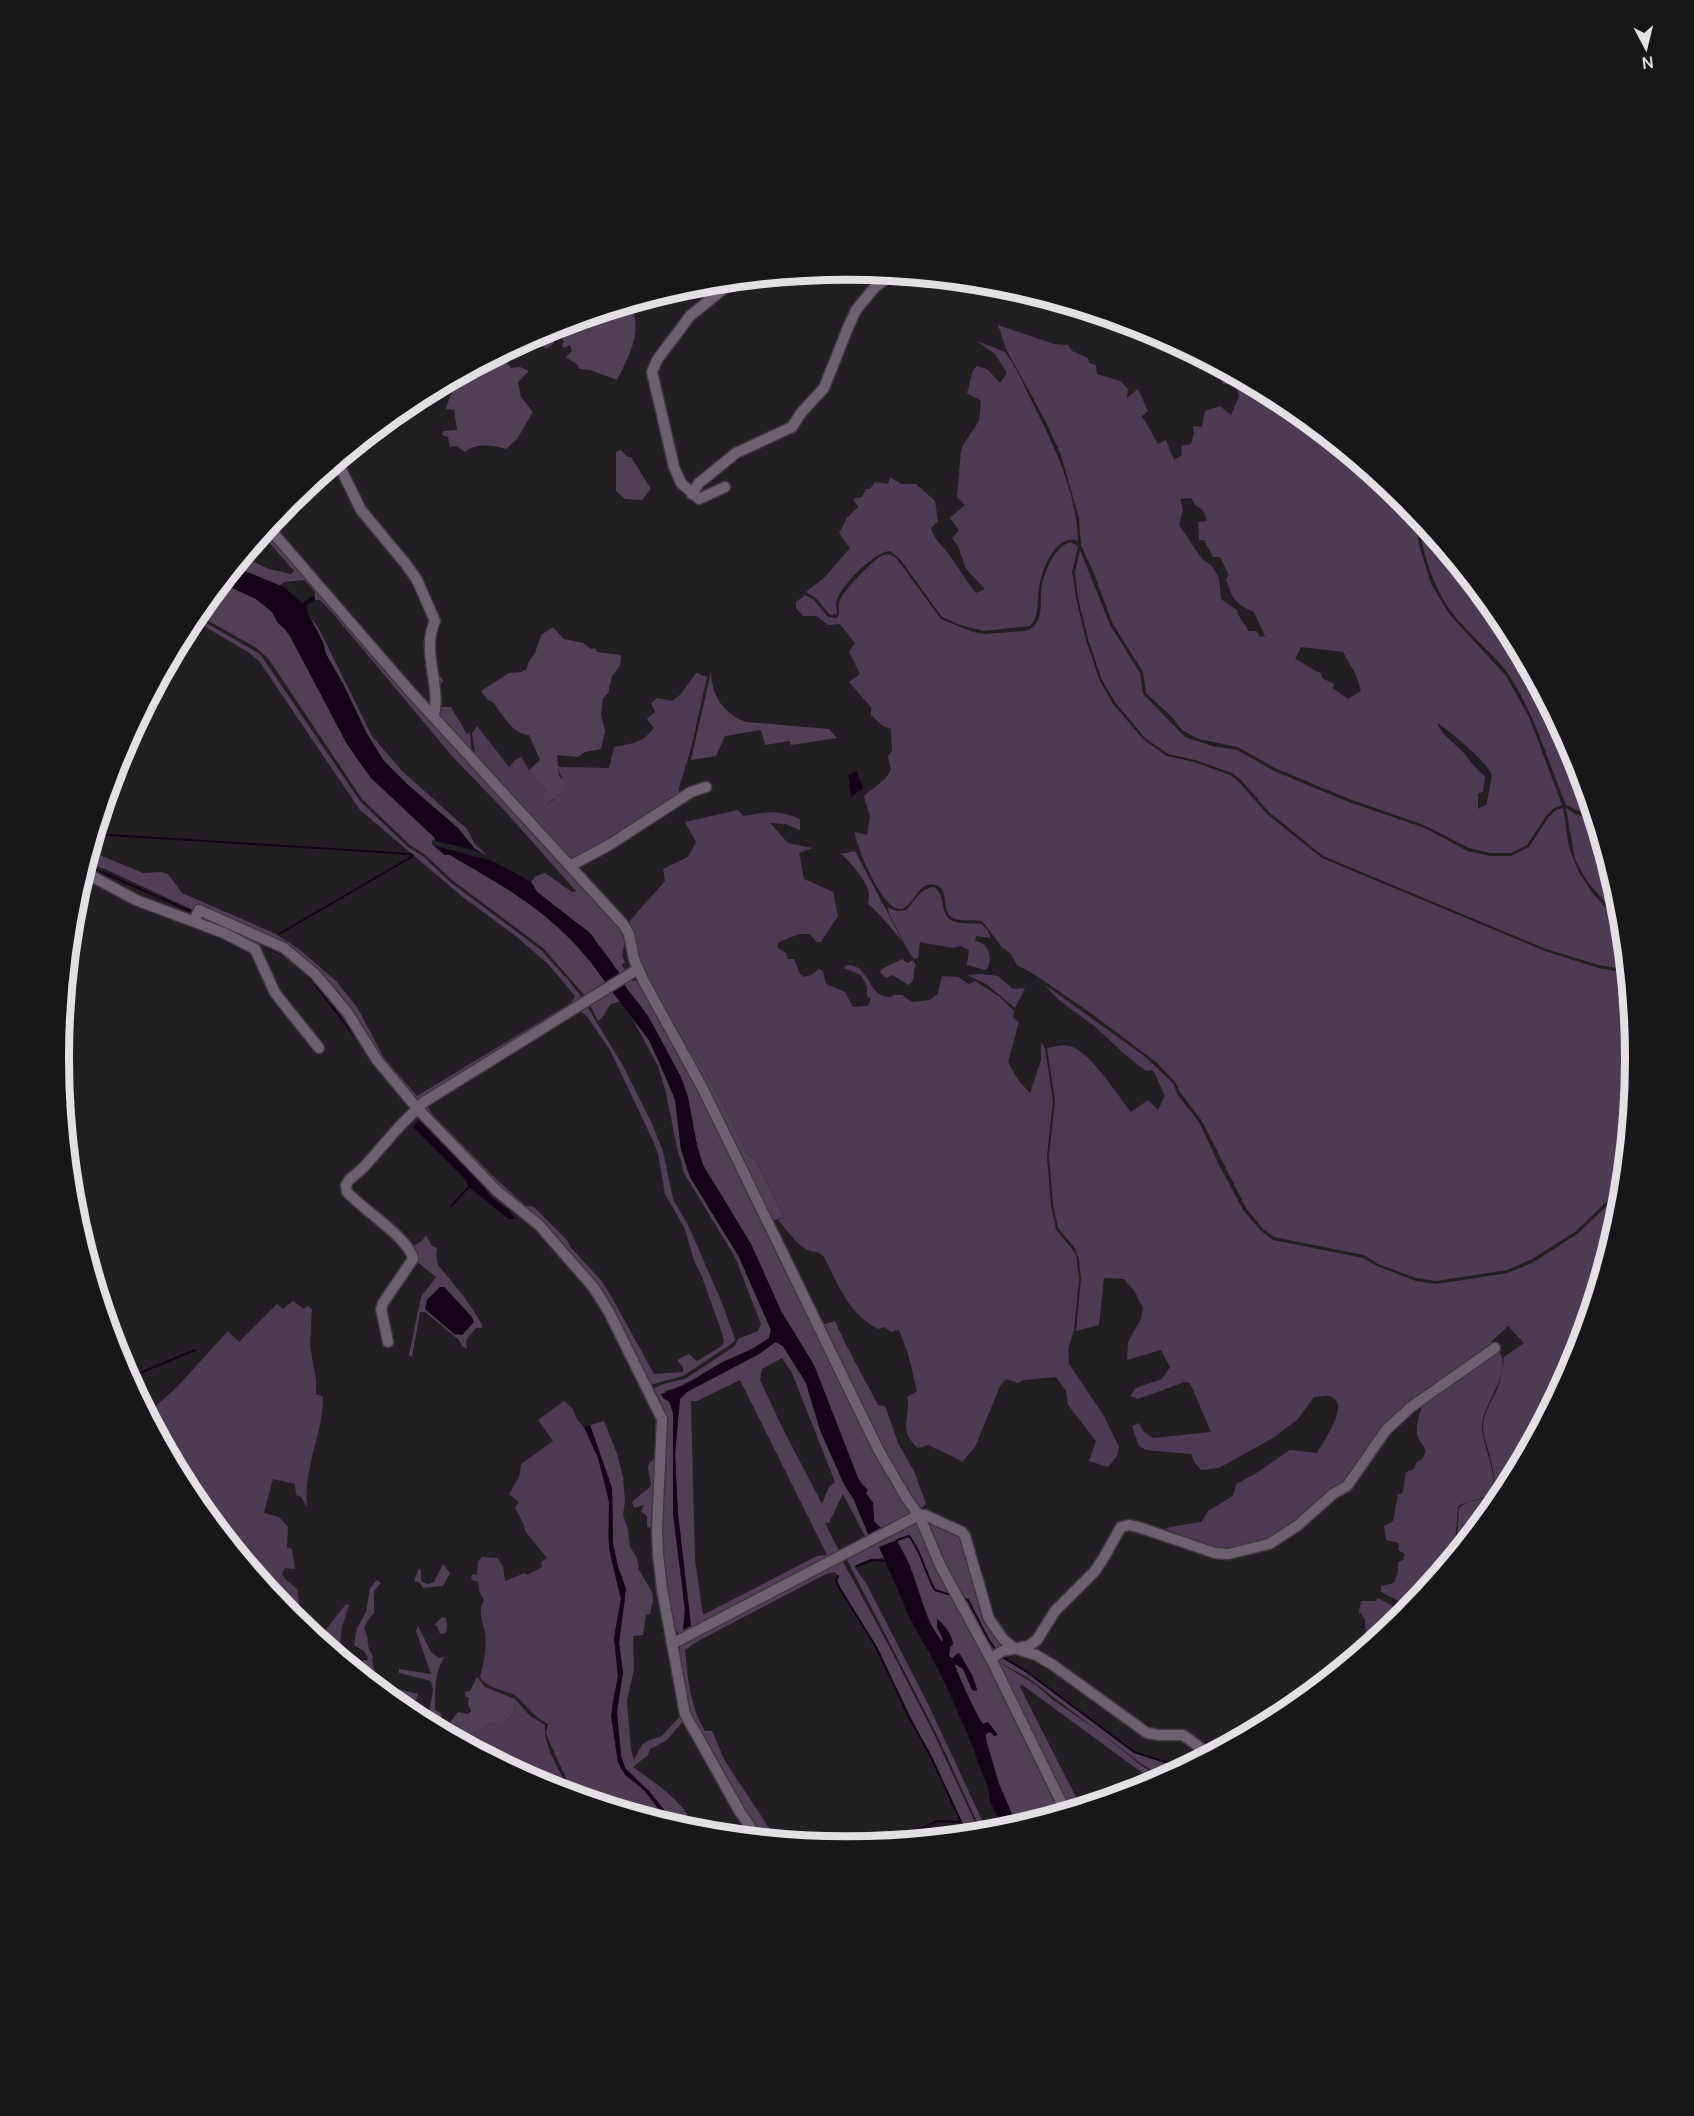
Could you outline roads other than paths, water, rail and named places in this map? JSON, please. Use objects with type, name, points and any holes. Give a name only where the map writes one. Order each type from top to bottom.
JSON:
[{"type":"street","points":[[692,494],[699,483],[736,453],[792,427],[801,413],[824,388],[856,310],[875,287],[883,281]]},
{"type":"street","points":[[721,291],[690,316],[657,360],[652,372],[674,467],[681,483],[699,499],[725,487]]},
{"type":"street","points":[[341,467],[361,510],[417,580],[435,621],[432,626],[431,644],[434,716]]},
{"type":"street","points":[[273,533],[434,716],[623,924],[629,934],[638,969],[702,1087],[878,1449],[907,1499],[920,1515],[940,1565],[997,1655],[1063,1805]]},
{"type":"street","points":[[570,866],[609,845],[691,792],[706,787]]},
{"type":"street","points":[[91,876],[136,900],[194,921],[255,949],[275,993],[319,1048]]},
{"type":"street","points":[[194,921],[199,910],[278,945],[299,959],[348,1012],[377,1060],[417,1108],[497,1191],[538,1226],[594,1288],[609,1312],[662,1419],[658,1554],[662,1589],[679,1641],[684,1714],[752,1830]]},
{"type":"street","points":[[388,1342],[381,1309],[382,1303],[413,1259],[413,1255],[405,1244],[347,1192],[346,1185],[349,1180],[364,1167],[417,1108],[638,969]]},
{"type":"street","points":[[997,1655],[1014,1648],[1028,1646],[1037,1640],[1055,1611],[1095,1571],[1121,1527],[1129,1525],[1215,1553],[1228,1554],[1269,1544],[1284,1535],[1308,1518],[1333,1494],[1347,1486],[1386,1430],[1411,1407],[1495,1348]]},
{"type":"street","points":[[679,1641],[920,1515],[934,1518],[962,1532],[988,1618],[1003,1640],[1014,1648],[1036,1655],[1053,1665],[1147,1733],[1183,1735],[1203,1750]]},
{"type":"waterway","points":[[102,834],[411,854],[413,856],[279,934]]},
{"type":"waterway","points":[[93,868],[192,912]]},
{"type":"waterway","points":[[260,943],[287,957]]},
{"type":"waterway","points":[[307,974],[360,1043]]},
{"type":"waterway","points":[[451,1206],[469,1187]]},
{"type":"waterway","points":[[136,1374],[195,1350]]},
{"type":"waterway","points":[[897,1540],[909,1536],[935,1590],[951,1595]]},
{"type":"waterway","points":[[857,1566],[872,1560],[885,1561]]},
{"type":"waterway","points":[[838,1576],[836,1581],[840,1589],[876,1647],[964,1827]]},
{"type":"waterway","points":[[962,1598],[968,1600],[997,1652]]},
{"type":"waterway","points":[[1001,1656],[1027,1672],[1134,1752],[1173,1764]]},
{"type":"waterway","points":[[910,1833],[938,1821],[961,1822]]}]
